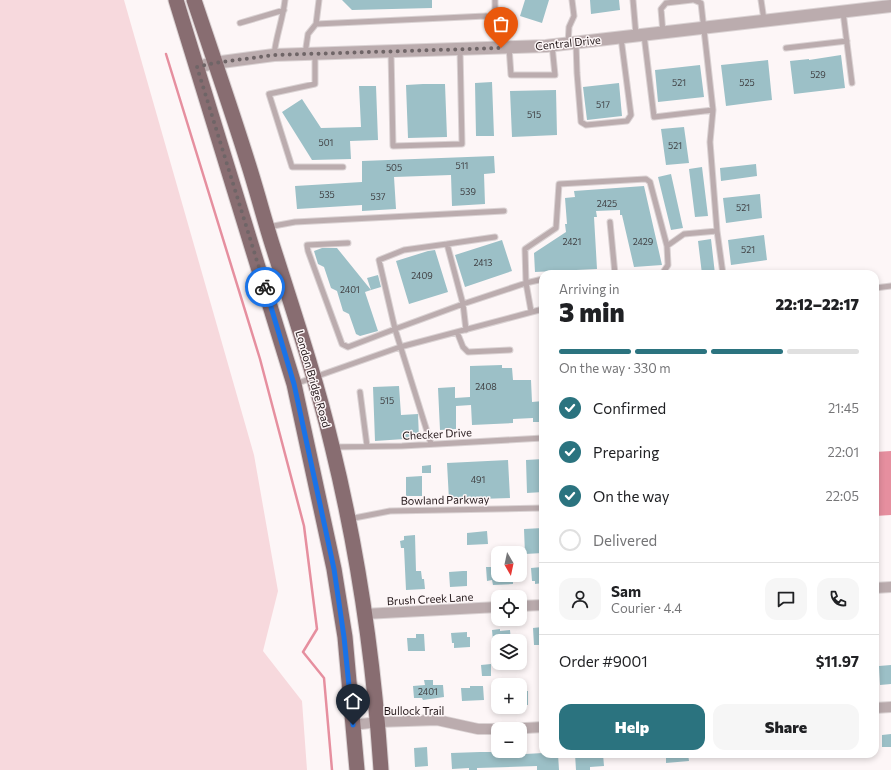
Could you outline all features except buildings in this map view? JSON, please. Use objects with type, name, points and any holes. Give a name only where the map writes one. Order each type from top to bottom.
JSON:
[{"type":"main road","name":"London Bridge Road","points":[[176,0],[294,384],[334,569],[344,637],[357,770]]},
{"type":"main road","name":"London Bridge Road","points":[[194,0],[248,163],[314,376],[333,447],[348,520],[364,614],[378,722],[381,770]]},
{"type":"street","name":"Central Drive","points":[[197,67],[214,63],[274,55],[552,46],[891,6]]},
{"type":"street","points":[[879,588],[891,587]]},
{"type":"street","points":[[527,606],[539,605]]},
{"type":"street","name":"Brush Creek Lane","points":[[364,614],[491,607]]},
{"type":"street","points":[[879,708],[891,707]]},
{"type":"street","name":"Bullock Trail","points":[[353,725],[378,722],[437,720],[478,729],[491,730]]},
{"type":"street","points":[[527,728],[539,727]]},
{"type":"lane","points":[[274,55],[275,40],[284,10],[285,0]]},
{"type":"lane","points":[[319,0],[316,24],[308,34],[315,84],[270,94],[292,167],[343,167]]},
{"type":"lane","points":[[495,0],[495,20]]},
{"type":"lane","points":[[572,0],[574,16],[569,28],[577,73],[581,122],[586,125],[627,120],[631,115],[621,38]]},
{"type":"lane","points":[[633,0],[654,117],[713,110]]},
{"type":"lane","points":[[663,33],[661,9],[666,3],[693,0],[701,3],[713,110],[710,142],[717,231],[722,270]]},
{"type":"lane","points":[[761,0],[764,21]]},
{"type":"lane","points":[[240,23],[284,10]]},
{"type":"lane","points":[[843,11],[852,83]]},
{"type":"lane","points":[[316,24],[486,16],[495,20],[501,28],[511,75],[555,75],[552,46]]},
{"type":"lane","points":[[786,48],[847,41]]},
{"type":"lane","points":[[391,51],[393,146],[462,144],[460,49]]},
{"type":"lane","points":[[531,311],[526,283],[525,249],[556,228],[559,184],[646,179],[650,182],[667,246],[668,265],[665,270]]},
{"type":"lane","points":[[267,227],[295,222],[504,211]]},
{"type":"lane","points":[[610,222],[615,270]]},
{"type":"lane","points":[[667,246],[684,234],[717,231]]},
{"type":"lane","points":[[431,444],[400,347],[379,260],[404,250],[495,237]]},
{"type":"lane","points":[[348,243],[307,245],[308,252],[342,344],[348,347],[463,304],[539,280]]},
{"type":"lane","points":[[446,244],[463,304],[466,330]]},
{"type":"lane","points":[[879,288],[891,286]]},
{"type":"lane","points":[[294,384],[400,347],[531,311],[539,311]]},
{"type":"lane","points":[[457,332],[463,347],[468,352],[510,350]]},
{"type":"lane","points":[[360,392],[367,446]]},
{"type":"lane","name":"Checker Drive","points":[[333,447],[539,438]]},
{"type":"lane","name":"Bowland Parkway","points":[[348,520],[390,511],[539,508]]},
{"type":"shaded area","points":[[0,0],[124,0],[254,455],[278,591],[263,651],[302,701],[307,770],[0,770]]},
{"type":"shaded area","points":[[891,451],[891,515],[879,516],[879,452]]},
{"type":"waterway","points":[[166,54],[260,359],[304,526],[317,629],[303,652],[324,678],[332,770]]},
{"type":"way so far","points":[[265,287],[197,67],[214,63],[274,55],[501,48]]},
{"type":"route","points":[[265,287],[294,384],[334,569],[344,637],[353,725]]}]
